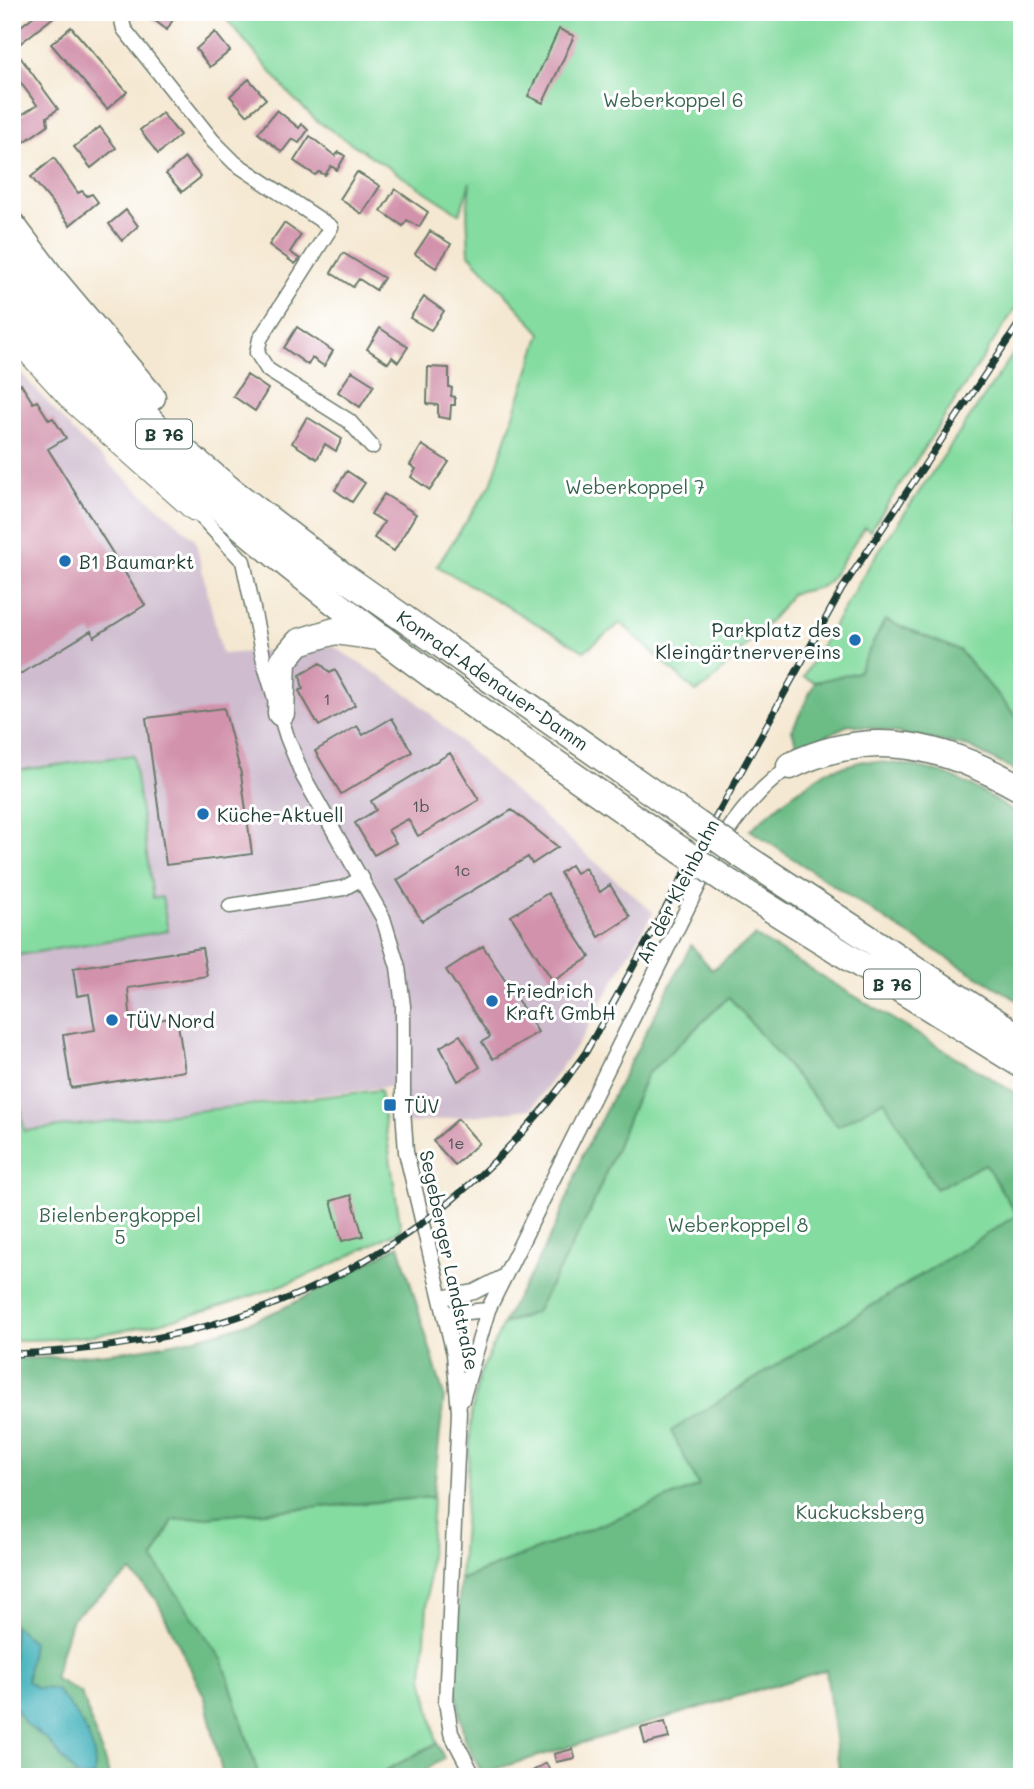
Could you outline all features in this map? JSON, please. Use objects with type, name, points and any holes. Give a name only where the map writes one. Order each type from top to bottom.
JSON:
[{"type":"highway","name":"B 76","points":[[12,225],[137,381],[237,480],[309,536],[342,575]]},
{"type":"highway","name":"Konrad-Adenauer-Damm","points":[[12,264],[59,323],[161,432],[342,575],[740,854],[1022,1039]]},
{"type":"highway","name":"Konrad-Adenauer-Damm","points":[[12,296],[42,335],[122,420],[283,563],[380,637],[725,880],[1022,1065]]},
{"type":"highway","name":"B 76","points":[[194,509],[283,563]]},
{"type":"highway","points":[[281,713],[283,662],[299,642],[335,631],[380,637]]},
{"type":"highway","points":[[790,766],[836,748],[901,745],[953,755],[1022,789]]},
{"type":"highway","name":"B 76","points":[[963,1002],[1003,1013],[1022,1023]]},
{"type":"main road","points":[[12,334],[75,403],[194,509]]},
{"type":"street","points":[[121,12],[124,29],[213,141],[263,184],[331,227],[260,339],[257,353],[268,370],[349,421],[372,447]]},
{"type":"street","name":"Segeberger Landstraße","points":[[194,509],[243,561],[265,666],[303,776],[383,918],[398,967],[403,1006],[406,1152],[446,1314],[454,1354],[459,1412],[446,1702],[451,1733],[474,1777]]},
{"type":"street","name":"An der Kleinbahn","points":[[459,1412],[488,1310],[718,846],[738,814],[761,787],[790,766]]},
{"type":"street","points":[[230,906],[344,888],[362,878]]},
{"type":"street","points":[[441,1298],[474,1292],[505,1276]]},
{"type":"street","points":[[446,1314],[488,1310]]},
{"type":"shaded area","points":[[12,363],[79,438],[195,539],[222,654],[333,646],[411,696],[517,794],[653,912],[580,1041],[531,1109],[404,1124],[402,1085],[23,1131],[12,1033],[12,956],[168,931],[153,898],[133,756],[12,771]]},
{"type":"green space","points":[[227,12],[1022,12],[1022,298],[870,531],[865,527],[829,581],[821,587],[791,594],[781,609],[709,684],[696,692],[621,623],[584,651],[437,566],[491,484],[541,333],[469,254],[467,214],[470,182],[460,214],[317,121],[291,96],[224,16]]},
{"type":"green space","points":[[1022,341],[1022,723],[959,651],[885,620],[858,672],[815,682],[803,677],[872,561]]},
{"type":"green space","points":[[885,620],[959,650],[1022,723],[1022,774],[969,747],[850,724],[798,750],[792,730],[815,682],[858,672]]},
{"type":"green space","points":[[133,755],[153,898],[162,897],[168,931],[12,956],[12,771]]},
{"type":"green space","points":[[863,761],[930,769],[964,782],[1022,817],[1022,1003],[893,925],[750,830],[786,799],[826,771]]},
{"type":"green space","name":"Kuckucksberg","points":[[755,936],[1022,1097],[1022,1777],[840,1777],[826,1670],[482,1773],[464,1739],[455,1683],[460,1580],[699,1486],[671,1431],[1017,1215],[985,1164],[936,1189],[884,1100],[838,1126],[729,997],[646,1075],[589,1214],[536,1312],[503,1324],[549,1240],[582,1156],[691,945],[712,970]]},
{"type":"green space","name":"Weberkoppel 8","points":[[729,997],[838,1126],[884,1100],[985,1163],[1017,1215],[672,1431],[699,1486],[460,1580],[472,1411],[479,1376],[503,1324],[536,1312],[589,1214],[646,1075]]},
{"type":"green space","name":"Bielenbergkoppel 5","points":[[12,1033],[24,1131],[380,1090],[401,1230],[299,1279],[194,1314],[122,1331],[12,1340]]},
{"type":"green space","points":[[399,1245],[444,1396],[433,1497],[173,1520],[153,1559],[223,1661],[259,1777],[223,1777],[205,1698],[157,1600],[131,1572],[72,1618],[54,1678],[81,1693],[110,1777],[24,1777],[12,1767],[12,1359],[126,1351],[211,1334],[280,1309]]},
{"type":"green space","points":[[433,1497],[423,1677],[437,1743],[374,1777],[259,1777],[223,1661],[153,1559],[173,1520]]},
{"type":"green space","points":[[437,1743],[444,1758],[416,1777],[374,1777]]},
{"type":"water","points":[[14,1625],[32,1641],[27,1681],[37,1688],[55,1689],[71,1707],[90,1740],[95,1765],[94,1777],[78,1777],[47,1740],[25,1723],[12,1701]]},
{"type":"building","points":[[39,12],[60,12],[12,50],[12,33]]},
{"type":"building","points":[[144,12],[177,12],[167,30]]},
{"type":"building","points":[[71,27],[127,92],[107,109],[51,44]]},
{"type":"building","points":[[559,29],[574,36],[543,103],[528,96]]},
{"type":"building","points":[[215,32],[230,51],[210,67],[196,49]]},
{"type":"building","points":[[18,54],[58,109],[47,117],[48,125],[24,142],[15,129],[20,127],[15,119],[37,105],[12,71],[12,57]]},
{"type":"building","points":[[249,79],[266,99],[247,115],[230,96]]},
{"type":"building","points":[[277,110],[299,128],[302,124],[308,130],[299,143],[292,139],[282,152],[258,133]]},
{"type":"building","points":[[162,113],[180,135],[158,154],[140,130]]},
{"type":"building","points":[[100,127],[116,148],[91,168],[74,147]]},
{"type":"building","points":[[310,136],[335,156],[339,152],[345,156],[337,170],[331,166],[325,175],[319,172],[315,175],[294,161]]},
{"type":"building","points":[[54,158],[78,193],[82,191],[87,196],[92,194],[98,202],[70,225],[31,177]]},
{"type":"building","points":[[185,158],[201,177],[182,192],[166,174]]},
{"type":"building","points":[[357,172],[380,186],[362,214],[340,199]]},
{"type":"building","points":[[395,189],[428,212],[419,227],[407,220],[403,226],[381,211]]},
{"type":"building","points":[[126,210],[138,226],[122,241],[109,224]]},
{"type":"building","points":[[284,223],[301,235],[290,252],[300,259],[295,264],[269,245]]},
{"type":"building","points":[[430,231],[451,244],[436,268],[415,254]]},
{"type":"building","points":[[343,253],[384,278],[376,290],[359,279],[353,287],[331,273]]},
{"type":"building","points":[[424,297],[444,311],[431,330],[410,318]]},
{"type":"building","points":[[297,327],[333,351],[324,366],[312,358],[308,365],[284,348]]},
{"type":"building","points":[[380,328],[408,347],[398,362],[392,357],[388,363],[367,349]]},
{"type":"building","points":[[428,367],[449,368],[449,387],[452,388],[451,396],[455,397],[455,405],[451,405],[450,419],[438,417],[438,405],[427,404]]},
{"type":"building","points":[[352,371],[374,385],[360,407],[338,392]]},
{"type":"building","points":[[247,375],[268,389],[255,411],[233,396]]},
{"type":"building","name":"B1 Baumarkt","points":[[12,381],[16,387],[21,384],[33,403],[37,401],[49,420],[53,418],[66,438],[48,449],[145,605],[94,637],[91,631],[12,679]]},
{"type":"building","points":[[307,417],[342,439],[336,451],[325,444],[317,459],[292,443]]},
{"type":"building","points":[[422,445],[449,462],[430,490],[411,477],[416,469],[410,465]]},
{"type":"building","points":[[347,471],[365,483],[352,502],[335,490]]},
{"type":"building","points":[[384,494],[416,514],[394,551],[374,538],[384,522],[371,514]]},
{"type":"building","points":[[320,663],[330,673],[335,670],[355,705],[319,726],[299,691],[303,689],[300,675]]},
{"type":"building","name":"Küche-Aktuell","points":[[224,708],[241,774],[252,854],[166,865],[146,718]]},
{"type":"building","points":[[392,718],[412,752],[341,794],[315,751],[357,726],[363,735]]},
{"type":"building","points":[[450,753],[479,800],[418,836],[408,819],[388,830],[396,843],[374,855],[355,823],[376,810],[371,801]]},
{"type":"building","points":[[512,810],[558,847],[532,864],[528,857],[422,921],[397,880]]},
{"type":"building","points":[[571,865],[576,873],[585,868],[600,892],[610,885],[630,917],[599,937],[560,873]]},
{"type":"building","points":[[548,893],[590,957],[553,981],[511,916]]},
{"type":"building","name":"Friedrich Kraft GmbH","points":[[483,946],[538,1032],[493,1059],[482,1042],[490,1037],[446,970]]},
{"type":"building","name":"TÜV Nord","points":[[202,948],[207,976],[128,988],[131,1024],[177,1017],[185,1071],[71,1088],[63,1035],[95,1030],[89,994],[77,996],[73,968]]},
{"type":"building","points":[[460,1035],[480,1067],[458,1081],[440,1047]]},
{"type":"building","points":[[458,1119],[479,1143],[455,1165],[433,1141]]},
{"type":"building","points":[[351,1195],[363,1236],[342,1241],[331,1201]]},
{"type":"building","points":[[665,1722],[669,1738],[645,1744],[641,1728]]},
{"type":"building","points":[[573,1749],[575,1758],[556,1762],[554,1754]]},
{"type":"building","points":[[546,1763],[551,1772],[543,1777],[523,1777]]},
{"type":"railway","points":[[12,1354],[100,1347],[184,1332],[263,1308],[337,1275],[407,1234],[472,1183],[532,1122],[586,1052],[842,589],[1022,319]]},
{"type":"place","name":"B1 Baumarkt","points":[[65,561]]},
{"type":"place","name":"Parkplatz des Kleingärtnervereins","points":[[855,640]]},
{"type":"place","name":"Küche-Aktuell","points":[[203,814]]},
{"type":"place","name":"Friedrich Kraft GmbH","points":[[492,1001]]},
{"type":"place","name":"TÜV Nord","points":[[112,1020]]},
{"type":"place","name":"TÜV","points":[[390,1105]]},
{"type":"park label","name":"Weberkoppel 6","points":[[673,99]]},
{"type":"park label","name":"Weberkoppel 7","points":[[635,486]]}]
